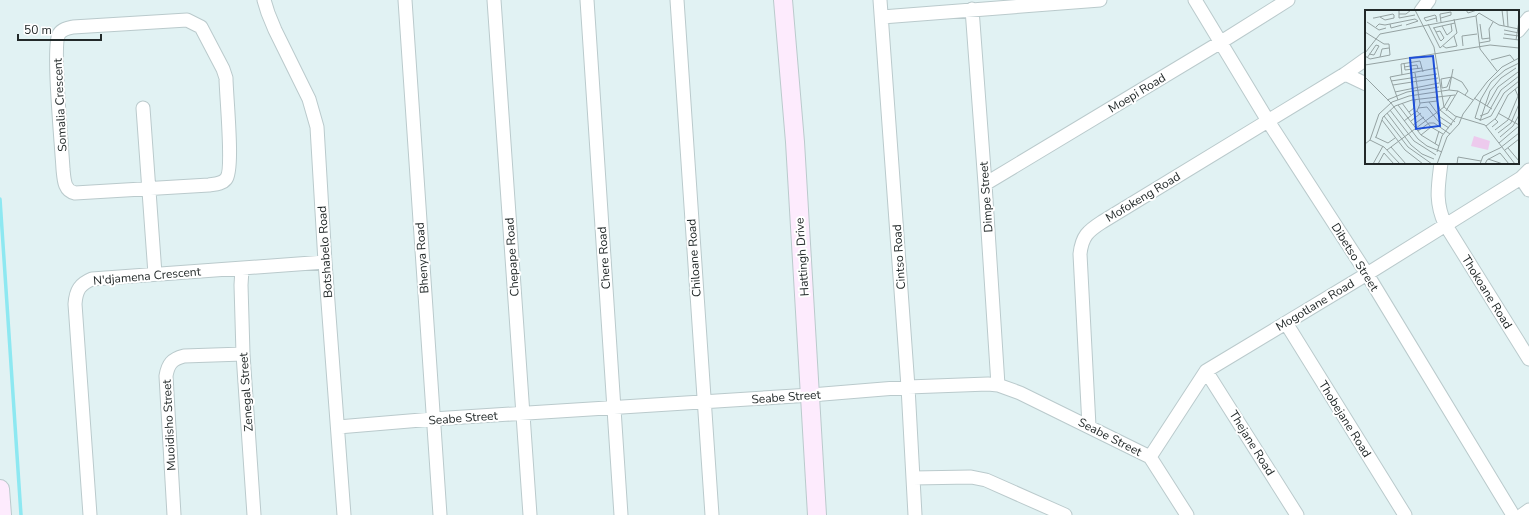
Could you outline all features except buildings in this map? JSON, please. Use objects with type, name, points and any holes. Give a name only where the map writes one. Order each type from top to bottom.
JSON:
[{"type":"street","name":"Botshabelo Road","points":[[264,0],[270,19],[309,99],[314,113],[319,144],[325,262],[344,515]]},
{"type":"street","name":"Bhenya Road","points":[[405,0],[440,515]]},
{"type":"street","name":"Chepape Road","points":[[494,0],[530,515]]},
{"type":"street","name":"Chere Road","points":[[587,0],[621,515]]},
{"type":"street","name":"Chiloane Road","points":[[677,0],[703,402],[712,515]]},
{"type":"street","name":"Hattingh Drive","points":[[783,0],[795,142],[817,515]]},
{"type":"street","name":"Cintso Road","points":[[880,0],[908,387],[915,515]]},
{"type":"street","points":[[882,17],[1100,0]]},
{"type":"street","name":"Dibetso Street","points":[[1195,0],[1268,121],[1367,274],[1513,515]]},
{"type":"street","name":"Moepi Road","points":[[985,184],[1288,0]]},
{"type":"street","points":[[1422,10],[1430,0]]},
{"type":"street","name":"Dimpe Street","points":[[972,9],[998,385]]},
{"type":"street","points":[[1519,31],[1529,18]]},
{"type":"street","name":"Somalia Crescent","points":[[186,20],[201,27],[209,41],[226,78],[230,158],[229,176],[220,184],[149,189],[75,193],[71,192],[67,188],[64,181],[57,73],[57,40],[59,34],[63,30],[73,27],[186,20]]},
{"type":"street","name":"Mofokeng Road","points":[[1089,426],[1080,254],[1081,245],[1087,233],[1102,222],[1345,74],[1365,60]]},
{"type":"street","points":[[1345,74],[1365,84]]},
{"type":"street","points":[[143,108],[155,274]]},
{"type":"street","name":"Thokoane Road","points":[[1441,164],[1438,203],[1439,212],[1529,359]]},
{"type":"street","points":[[1525,174],[1529,190]]},
{"type":"street","name":"Mogotlane Road","points":[[1150,457],[1206,371],[1230,355],[1367,274],[1525,174]]},
{"type":"street","name":"N'djamena Crescent","points":[[90,515],[75,304],[77,291],[80,285],[92,279],[325,262]]},
{"type":"street","name":"Zenegal Street","points":[[242,269],[243,354],[254,515]]},
{"type":"street","name":"Thobejane Road","points":[[1286,323],[1405,515]]},
{"type":"street","name":"Muoidisho Street","points":[[174,515],[166,376],[167,368],[175,358],[184,356],[243,354]]},
{"type":"street","name":"Thejane Road","points":[[1206,371],[1297,515]]},
{"type":"street","name":"Seabe Street","points":[[338,427],[908,387],[998,385],[1020,393],[1150,457],[1187,515]]},
{"type":"street","points":[[913,478],[970,477],[986,480],[1065,515]]},
{"type":"street","points":[[0,489],[2,515]]},
{"type":"street","points":[[1522,515],[1529,510]]},
{"type":"waterway","points":[[0,199],[21,515]]}]
